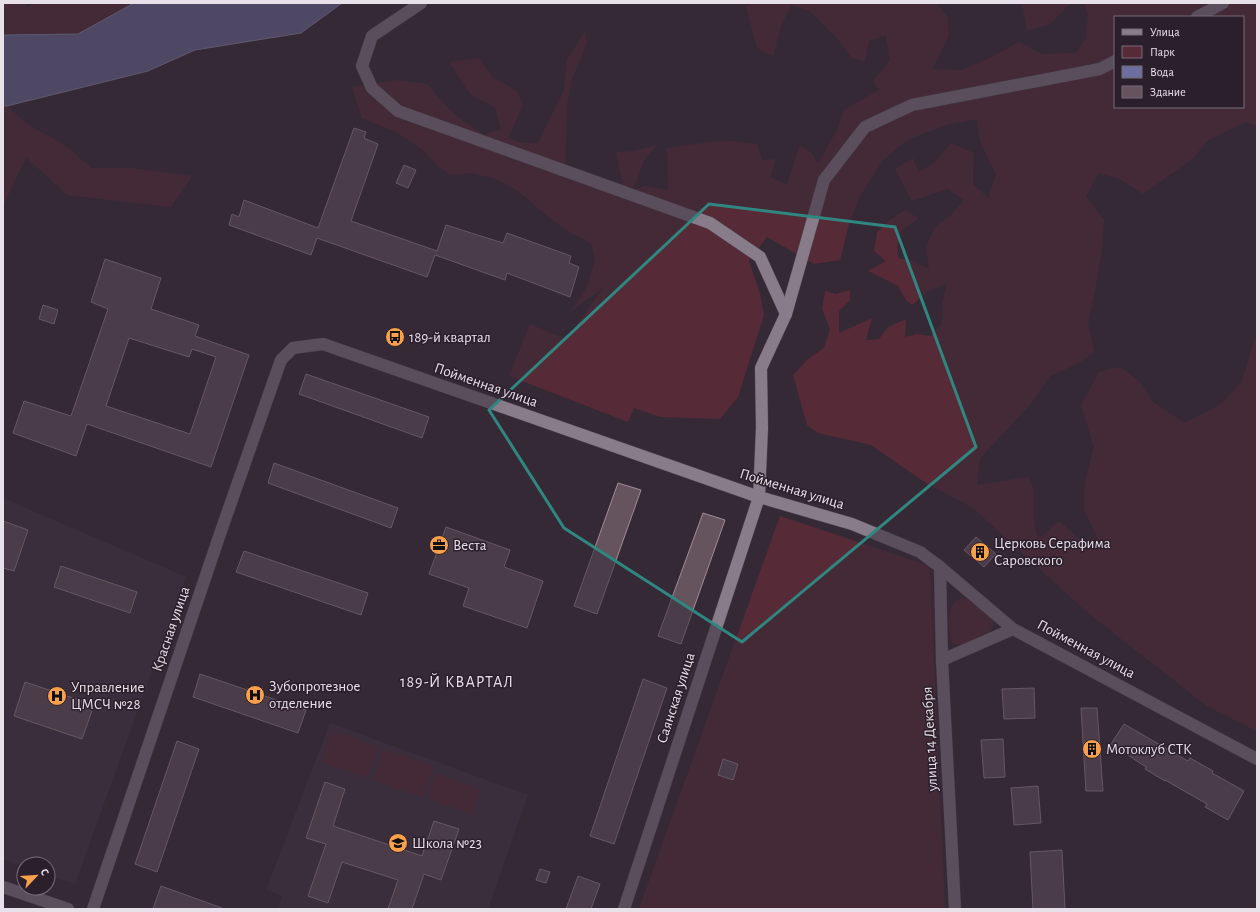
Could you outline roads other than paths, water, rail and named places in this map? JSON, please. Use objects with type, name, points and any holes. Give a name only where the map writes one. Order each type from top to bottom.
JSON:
[{"type":"street","points":[[421,3],[372,36],[362,66],[372,88],[398,111],[710,223],[760,256],[786,314]]},
{"type":"street","points":[[1199,16],[1223,3]]},
{"type":"street","name":"Саянская улица","points":[[624,909],[759,497],[762,428],[761,368],[786,314],[824,180],[865,126],[912,105],[1100,69],[1114,62]]},
{"type":"street","name":"Пойменная улица","points":[[281,360],[294,348],[323,344],[759,497],[852,524],[920,552],[940,567],[1013,629],[1257,758]]},
{"type":"street","name":"Красная улица","points":[[93,909],[221,531],[281,360]]},
{"type":"street","name":"улица 14 Декабря","points":[[940,567],[942,660],[956,909]]},
{"type":"street","points":[[942,660],[1013,629]]},
{"type":"street","points":[[3,887],[68,909]]},
{"type":"water","points":[[134,3],[342,3],[301,33],[195,50],[148,71],[3,106],[3,35],[78,34]]},
{"type":"place","name":"189-й квартал","points":[[395,337]]},
{"type":"place","name":"Веста","points":[[439,545]]},
{"type":"place","name":"Церковь Серафима Саровского","points":[[980,552]]},
{"type":"place","name":"Зубопротезное отделение","points":[[255,695]]},
{"type":"place","name":"Управление ЦМСЧ №28","points":[[57,696]]},
{"type":"place","name":"Мотоклуб СТК","points":[[1092,749]]},
{"type":"place","name":"Школа №23","points":[[398,843]]},
{"type":"district","name":"189-Й КВАРТАЛ","points":[[457,682]]}]
